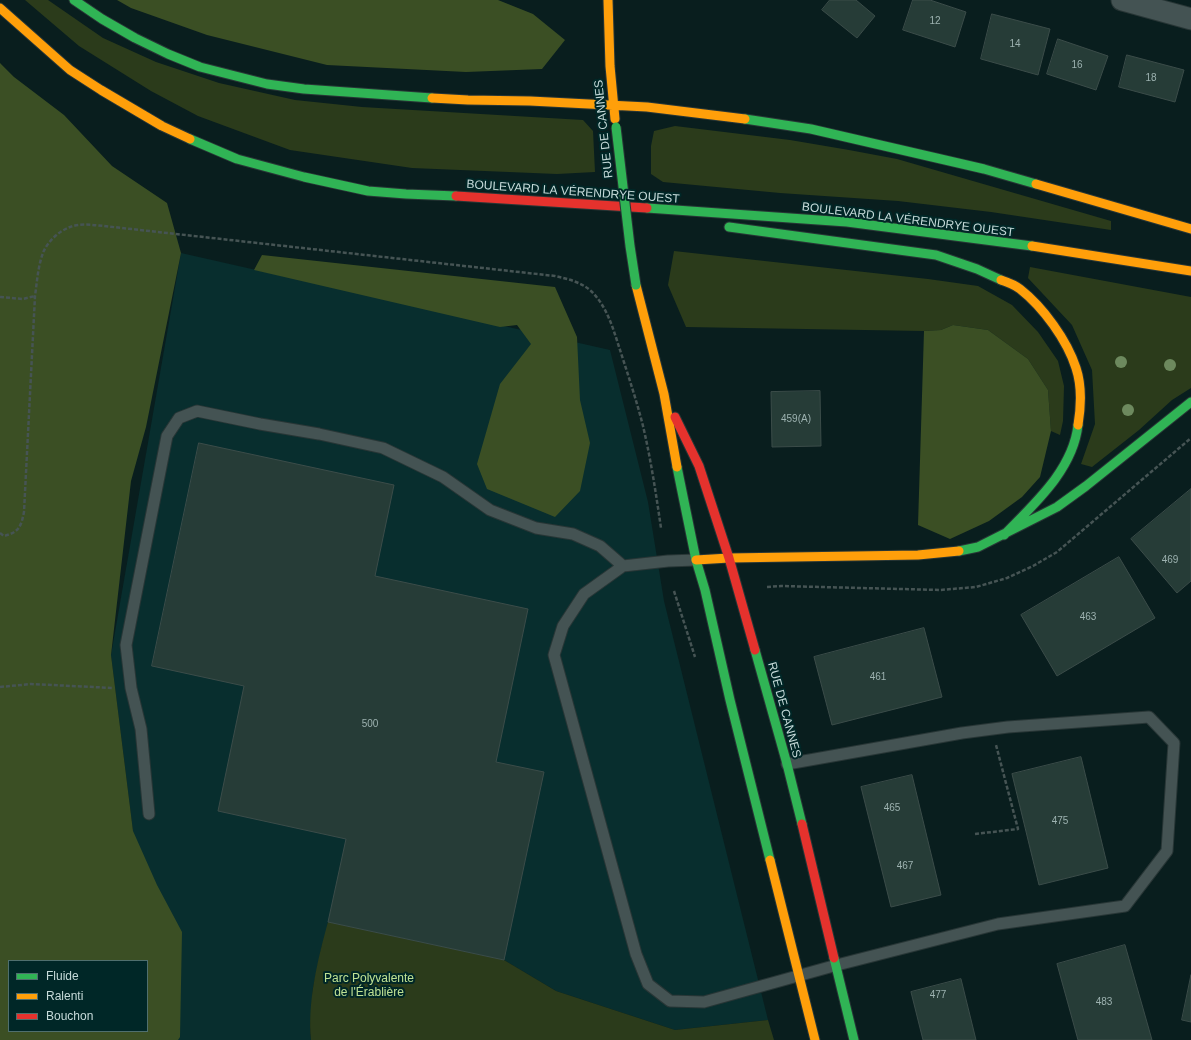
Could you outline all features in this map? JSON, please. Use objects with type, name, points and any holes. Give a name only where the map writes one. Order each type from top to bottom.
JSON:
[{"type":"main road","points":[[74,0],[102,19],[135,38],[168,54],[200,67],[267,84],[304,89],[460,99],[646,107],[762,121],[811,129],[984,170],[1191,229]]},
{"type":"main road","name":"RUE DE CANNES","points":[[608,0],[610,66],[630,246],[636,285],[664,394],[696,560],[815,1040]]},
{"type":"main road","name":"BOULEVARD LA VÉRENDRYE OUEST","points":[[0,8],[70,70],[162,126],[198,144],[237,159],[304,178],[368,191],[485,197],[847,222],[1034,246],[1191,271]]},
{"type":"main road","points":[[568,203],[670,219]]},
{"type":"main road","points":[[718,226],[936,255],[977,269],[1019,288],[1046,314],[1064,342],[1076,368],[1080,390],[1080,412],[1077,436],[1067,461],[1043,495],[1004,534]]},
{"type":"main road","name":"RUE DE CANNES","points":[[664,394],[699,466],[729,558],[787,764],[854,1040]]},
{"type":"main road","points":[[696,560],[729,558],[918,555],[952,552],[978,547],[1057,507],[1086,486],[1191,402]]},
{"type":"street","points":[[1122,0],[1191,19]]},
{"type":"lane","points":[[150,814],[141,729],[131,688],[126,645],[167,436],[179,418],[197,411],[319,434],[382,448],[443,477],[490,510],[536,528],[573,534],[600,546],[623,566]]},
{"type":"lane","points":[[696,560],[668,561],[623,566],[584,594],[563,626],[554,655],[636,954],[648,984],[670,1001],[704,1002],[836,965],[998,924],[1125,906],[1167,851],[1174,743],[1149,717],[1008,726],[787,764]]},
{"type":"path","points":[[0,533],[4,536],[12,534],[21,526],[24,512],[35,296],[38,271],[43,252],[60,232],[70,227],[82,225],[120,227],[556,276],[574,280],[591,290],[603,304],[614,332],[643,426],[661,528]]},
{"type":"path","points":[[0,297],[23,299],[35,296]]},
{"type":"path","points":[[0,687],[31,684],[131,688]]},
{"type":"path","points":[[975,834],[1018,829],[992,729]]},
{"type":"shaded area","points":[[181,253],[610,350],[648,502],[664,601],[768,1020],[675,1030],[556,991],[504,960],[322,946],[313,988],[310,1028],[311,1040],[159,1040],[111,655]]},
{"type":"green space","points":[[25,0],[48,0],[103,38],[156,62],[219,83],[295,100],[362,107],[583,120],[593,131],[595,172],[557,174],[412,168],[290,150],[198,116],[151,91],[79,46]]},
{"type":"green space","points":[[117,0],[498,0],[533,14],[565,40],[542,69],[466,72],[327,65],[207,35],[131,8]]},
{"type":"green space","points":[[0,63],[14,77],[64,115],[112,166],[167,203],[181,253],[146,427],[131,481],[111,655],[133,831],[157,885],[182,932],[180,1037],[178,1040],[0,1040]]},
{"type":"green space","points":[[675,126],[790,140],[897,159],[1111,221],[1111,230],[991,212],[898,201],[780,193],[663,182],[651,174],[651,146],[654,131]]},
{"type":"green space","points":[[674,251],[928,279],[978,286],[1012,305],[1038,332],[1058,361],[1064,386],[1063,421],[1060,435],[1051,431],[1048,390],[1028,359],[988,330],[953,325],[941,330],[924,331],[686,327],[668,285]]},
{"type":"green space","points":[[262,255],[555,287],[577,337],[580,400],[590,443],[580,491],[555,517],[487,489],[477,464],[500,384],[531,344],[517,325],[500,327],[254,270]]},
{"type":"green space","points":[[1030,267],[1191,297],[1191,388],[1172,400],[1139,430],[1092,467],[1081,464],[1095,424],[1092,370],[1072,325],[1028,278]]},
{"type":"green space","points":[[953,325],[988,330],[1028,359],[1048,390],[1051,431],[1040,477],[1022,497],[989,521],[950,539],[918,525],[924,331],[941,330]]},
{"type":"green space","name":"Parc Polyvalente de l'Érablière","points":[[328,922],[504,960],[556,991],[675,1030],[768,1020],[774,1040],[311,1040],[310,1026],[314,981]]},
{"type":"building","points":[[830,0],[856,0],[875,16],[857,38],[822,10]]},
{"type":"building","points":[[913,0],[930,0],[966,12],[955,47],[903,30]]},
{"type":"building","points":[[992,14],[1050,29],[1038,75],[981,59]]},
{"type":"building","points":[[1058,39],[1108,56],[1096,90],[1047,74]]},
{"type":"building","points":[[1127,55],[1184,70],[1175,102],[1119,87]]},
{"type":"building","points":[[820,391],[821,446],[772,447],[771,392]]},
{"type":"building","points":[[199,443],[394,485],[375,576],[528,609],[496,762],[544,772],[504,960],[328,922],[346,839],[218,811],[244,686],[152,666]]},
{"type":"building","points":[[1191,489],[1191,581],[1177,593],[1131,539]]},
{"type":"building","points":[[1119,557],[1155,618],[1057,676],[1021,615]]},
{"type":"building","points":[[924,628],[942,697],[832,725],[814,657]]},
{"type":"building","points":[[1081,757],[1108,868],[1039,885],[1012,774]]},
{"type":"building","points":[[912,775],[941,895],[891,907],[861,787]]},
{"type":"building","points":[[1125,945],[1152,1040],[1078,1040],[1057,964]]},
{"type":"building","points":[[1191,975],[1191,1022],[1182,1020]]},
{"type":"building","points":[[961,979],[976,1040],[923,1040],[911,992]]},
{"type":"traffic: fast","points":[[74,0],[102,19],[135,38],[200,67],[267,84],[304,89],[432,98]]},
{"type":"traffic: fast","points":[[745,119],[811,129],[984,169],[1036,184]]},
{"type":"traffic: fast","points":[[616,127],[636,285]]},
{"type":"traffic: fast","points":[[190,139],[237,159],[304,177],[368,191],[456,196]]},
{"type":"traffic: fast","points":[[647,208],[847,222],[1032,246]]},
{"type":"traffic: fast","points":[[729,227],[936,255],[977,269],[1001,280]]},
{"type":"traffic: fast","points":[[959,551],[978,547],[1057,507],[1086,486],[1191,402]]},
{"type":"traffic: fast","points":[[1004,535],[1028,511],[1060,471],[1069,457],[1075,441],[1078,425]]},
{"type":"traffic: fast","points":[[677,467],[696,560],[705,590],[730,700],[770,860]]},
{"type":"traffic: fast","points":[[755,650],[802,824]]},
{"type":"traffic: fast","points":[[834,958],[854,1040]]},
{"type":"traffic: slow","points":[[608,0],[610,66],[615,119]]},
{"type":"traffic: slow","points":[[0,8],[70,70],[162,126],[190,139]]},
{"type":"traffic: slow","points":[[432,98],[647,107],[745,119]]},
{"type":"traffic: slow","points":[[1036,184],[1191,229]]},
{"type":"traffic: slow","points":[[1032,246],[1191,271]]},
{"type":"traffic: slow","points":[[1001,280],[1011,284],[1029,296],[1053,325],[1067,346],[1076,368],[1080,389],[1080,411],[1078,425]]},
{"type":"traffic: slow","points":[[636,285],[664,394],[677,467]]},
{"type":"traffic: slow","points":[[696,560],[729,558],[918,555],[959,551]]},
{"type":"traffic: slow","points":[[770,860],[815,1040]]},
{"type":"traffic: jam","points":[[456,196],[647,208]]},
{"type":"traffic: jam","points":[[675,417],[699,466],[729,558],[755,650]]},
{"type":"traffic: jam","points":[[802,824],[834,958]]}]
